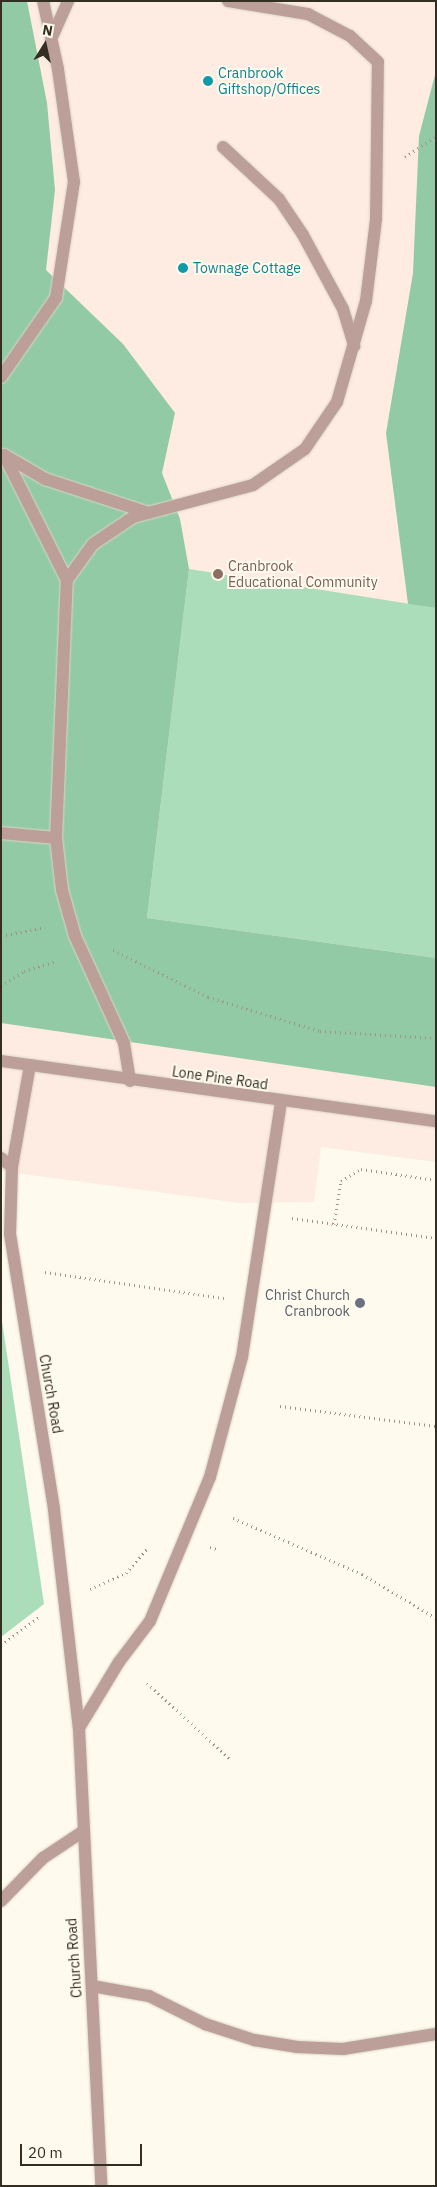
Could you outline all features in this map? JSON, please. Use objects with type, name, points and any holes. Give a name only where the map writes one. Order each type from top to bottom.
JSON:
[{"type":"street","points":[[1,377],[56,298],[74,182],[53,35],[43,1]]},
{"type":"street","points":[[53,35],[68,1]]},
{"type":"street","points":[[67,580],[93,544],[133,517],[253,486],[304,449],[337,402],[354,346],[366,301],[376,219],[378,62],[350,36],[308,14],[228,1]]},
{"type":"street","points":[[223,147],[288,213],[343,309],[354,346]]},
{"type":"street","points":[[2,454],[45,479],[149,513]]},
{"type":"street","points":[[2,454],[67,580],[56,838],[62,890],[75,936],[124,1043],[130,1081]]},
{"type":"street","points":[[1,832],[56,838]]},
{"type":"street","name":"Lone Pine Road","points":[[1,1061],[282,1102],[436,1121]]},
{"type":"street","name":"Church Road","points":[[30,1065],[12,1167],[10,1234],[54,1510],[79,1728],[82,1832],[92,1986],[101,2186]]},
{"type":"street","points":[[79,1728],[119,1662],[150,1621],[210,1477],[242,1357],[282,1102]]},
{"type":"street","points":[[1,1158],[12,1167]]},
{"type":"street","points":[[1,1901],[44,1858],[82,1832]]},
{"type":"street","points":[[92,1986],[149,1996],[205,2024],[254,2040],[297,2047],[343,2049],[436,2034]]},
{"type":"path","points":[[1,936],[54,926],[171,975],[208,997],[320,1031],[436,1038]]},
{"type":"path","points":[[1,986],[24,971],[61,958]]},
{"type":"path","points":[[334,1224],[341,1181],[360,1170],[436,1180]]},
{"type":"path","points":[[288,1217],[436,1238]]},
{"type":"path","points":[[34,1271],[230,1298]]},
{"type":"path","points":[[280,1406],[436,1426]]},
{"type":"path","points":[[233,1518],[362,1574],[436,1618]]},
{"type":"path","points":[[84,1591],[126,1573],[152,1545]]},
{"type":"path","points":[[1,1645],[47,1610]]},
{"type":"path","points":[[148,1683],[231,1760]]},
{"type":"shaded area","name":"Cranbrook Educational Community","points":[[1,1],[436,1],[436,1162],[321,1147],[314,1202],[240,1203],[1,1171]]},
{"type":"green space","points":[[1,1],[27,1],[47,103],[55,190],[46,270],[123,344],[175,413],[162,473],[180,519],[189,569],[147,918],[436,958],[436,1087],[1,1023]]},
{"type":"green space","points":[[436,71],[436,608],[408,604],[386,433],[413,273],[419,136]]},
{"type":"green space","points":[[189,569],[436,608],[436,958],[147,918]]},
{"type":"green space","points":[[1,1314],[44,1604],[1,1637]]},
{"type":"place","name":"Cranbrook Giftshop/Offices","points":[[208,81]]},
{"type":"place","name":"Townage Cottage","points":[[183,268]]},
{"type":"place","name":"Cranbrook Educational Community","points":[[218,574]]},
{"type":"place","name":"Christ Church Cranbrook","points":[[360,1303]]}]
